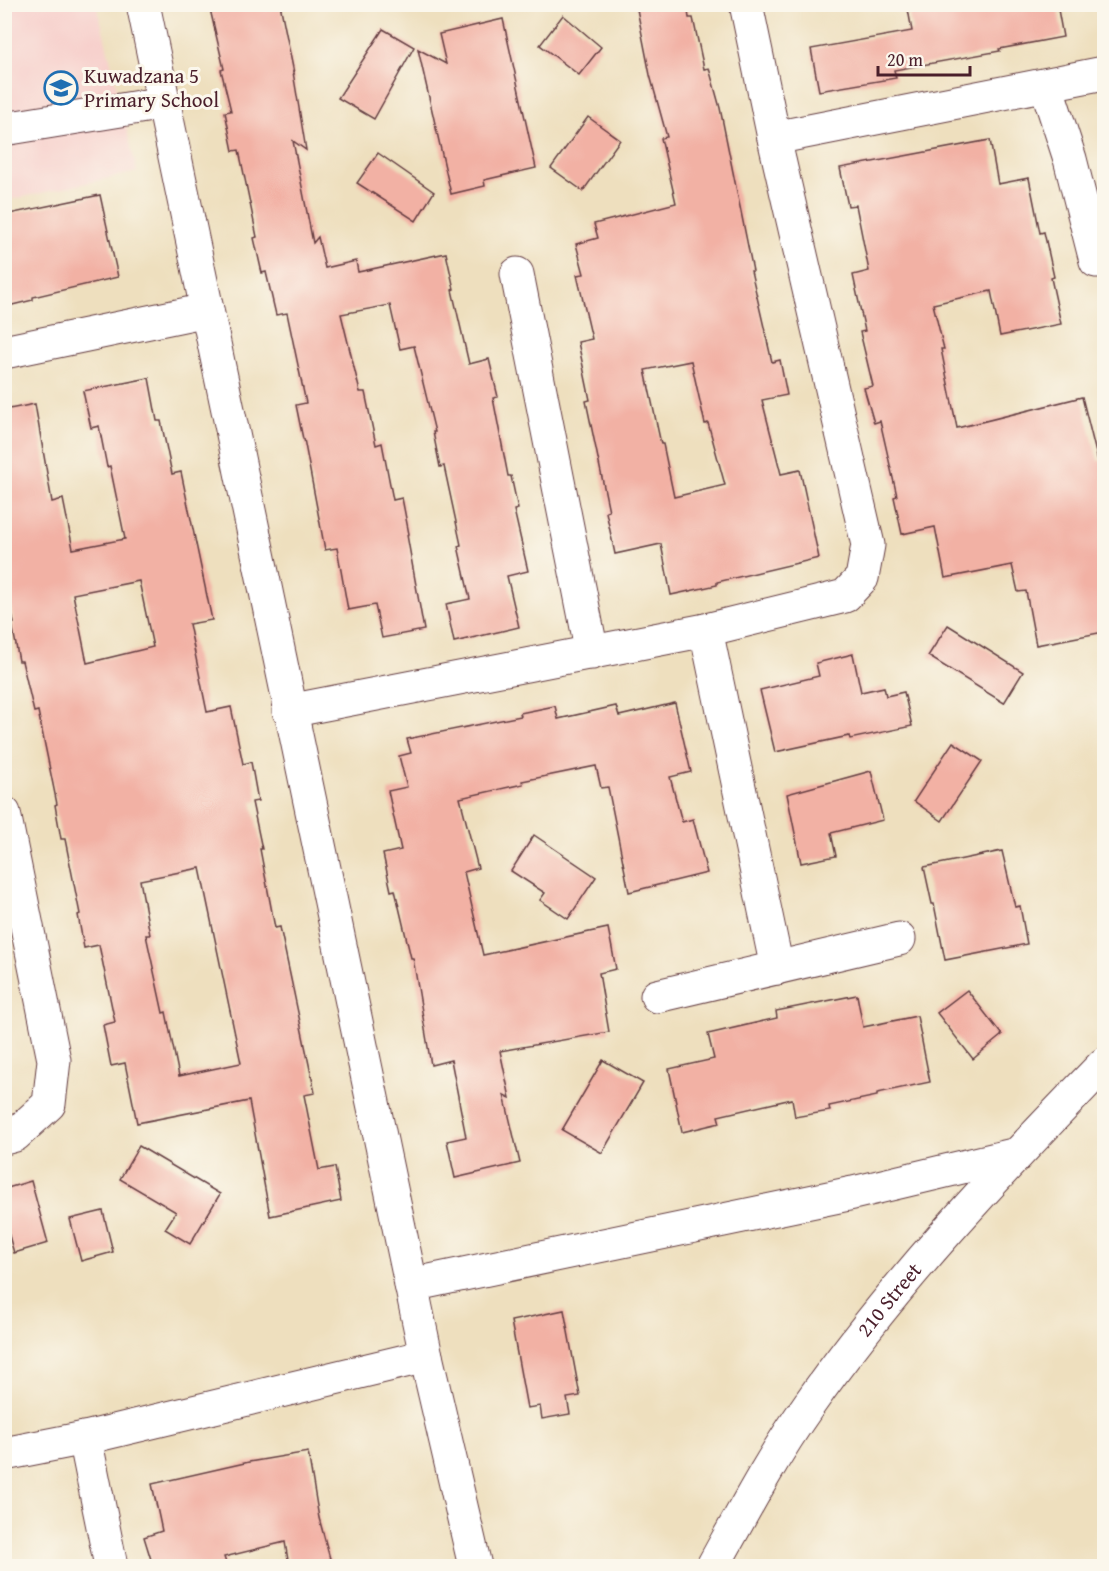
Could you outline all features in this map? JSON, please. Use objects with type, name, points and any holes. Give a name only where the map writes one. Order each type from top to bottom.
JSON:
[{"type":"street","points":[[143,4],[426,1356],[475,1566]]},
{"type":"street","points":[[290,711],[706,630],[845,596],[862,578],[868,544],[774,138],[746,4]]},
{"type":"street","points":[[774,138],[1104,73]]},
{"type":"street","points":[[1046,85],[1073,168],[1096,261]]},
{"type":"street","points":[[4,129],[164,103]]},
{"type":"street","points":[[517,274],[592,653]]},
{"type":"street","points":[[4,352],[207,310]]},
{"type":"street","points":[[706,630],[777,968]]},
{"type":"street","points":[[4,813],[54,1060],[50,1104],[15,1136],[4,1138]]},
{"type":"street","points":[[657,996],[899,939]]},
{"type":"street","name":"210 Street","points":[[713,1566],[766,1470],[849,1350],[942,1238],[1017,1154],[1104,1064]]},
{"type":"street","points":[[411,1285],[853,1193],[1017,1154]]},
{"type":"street","points":[[4,1454],[85,1438],[426,1356]]},
{"type":"street","points":[[85,1438],[111,1566]]},
{"type":"shaded area","name":"Kuwadzana 5 Primary School","points":[[4,5],[97,5],[137,172],[5,201]]},
{"type":"building","points":[[232,4],[280,4],[306,150],[293,141],[313,243],[318,237],[325,268],[356,261],[358,272],[446,253],[469,364],[489,359],[498,397],[493,398],[508,476],[511,476],[518,509],[514,510],[528,571],[507,576],[519,627],[454,642],[446,604],[470,599],[458,546],[461,545],[444,466],[440,467],[433,432],[435,432],[414,346],[400,349],[390,305],[341,314],[360,392],[365,392],[376,445],[382,443],[393,500],[402,498],[424,630],[382,638],[375,605],[348,610],[337,548],[325,550],[296,405],[306,403],[287,313],[276,315],[266,272],[262,273],[239,150],[233,151],[225,112],[231,111],[210,9]]},
{"type":"building","points":[[636,4],[687,4],[689,18],[693,18],[704,69],[709,68],[720,108],[753,271],[751,271],[772,362],[780,360],[787,395],[762,400],[781,474],[800,470],[819,558],[671,595],[661,544],[615,554],[606,512],[609,511],[586,401],[590,400],[578,342],[592,339],[577,275],[584,274],[576,244],[598,238],[594,224],[676,203],[661,138],[667,137],[650,75]],"holes":[[[691,361],[705,424],[708,423],[725,485],[674,497],[645,370]]]},
{"type":"building","points":[[907,4],[1057,4],[1063,37],[894,70],[896,78],[819,91],[811,49],[912,31]]},
{"type":"building","points":[[563,15],[601,47],[579,75],[540,45]]},
{"type":"building","points":[[503,19],[536,168],[484,180],[485,186],[451,194],[418,49],[446,64],[439,34]]},
{"type":"building","points":[[383,29],[414,47],[374,119],[338,98]]},
{"type":"building","points":[[588,117],[620,140],[583,191],[551,168]]},
{"type":"building","points":[[990,140],[998,184],[1029,178],[1040,233],[1044,232],[1054,277],[1051,278],[1061,324],[1000,336],[991,291],[933,304],[944,349],[941,349],[957,428],[1082,397],[1098,461],[1104,460],[1104,632],[1036,645],[1026,591],[1018,592],[1012,565],[945,578],[935,527],[902,534],[894,497],[897,496],[880,421],[874,423],[864,388],[873,386],[860,332],[865,331],[853,275],[869,271],[856,205],[848,206],[840,168]]},
{"type":"building","points":[[378,153],[434,192],[416,221],[357,183]]},
{"type":"building","points":[[100,195],[118,277],[33,297],[33,300],[4,307],[4,215]]},
{"type":"building","points":[[149,378],[157,421],[161,421],[172,474],[181,472],[212,620],[189,624],[207,712],[231,707],[243,764],[251,762],[258,801],[252,802],[275,928],[280,927],[315,1093],[304,1095],[319,1170],[335,1167],[341,1201],[270,1216],[249,1101],[137,1123],[125,1063],[111,1066],[103,1025],[115,1022],[99,945],[84,948],[78,915],[80,914],[65,839],[61,839],[55,805],[57,804],[38,711],[34,712],[22,661],[19,661],[4,576],[4,410],[35,404],[52,502],[63,499],[73,549],[125,539],[99,426],[91,428],[83,391]],"holes":[[[139,581],[153,647],[87,663],[73,594]],[[200,868],[241,1063],[179,1076],[166,1012],[163,1013],[146,935],[150,935],[140,880]]]},
{"type":"building","points":[[948,625],[1023,672],[1004,703],[928,656]]},
{"type":"building","points":[[853,654],[861,692],[884,687],[886,696],[904,692],[912,726],[850,739],[849,736],[775,752],[760,690],[819,676],[816,663]]},
{"type":"building","points":[[675,703],[691,772],[670,777],[682,822],[693,819],[707,873],[629,892],[608,787],[601,788],[596,766],[522,781],[523,784],[460,798],[478,868],[464,872],[483,955],[608,928],[616,969],[599,973],[609,1032],[500,1051],[510,1098],[504,1095],[520,1163],[455,1178],[447,1141],[466,1137],[451,1060],[431,1065],[413,958],[411,958],[395,890],[391,891],[383,854],[401,850],[388,791],[407,787],[399,756],[411,753],[407,739],[521,716],[520,713],[555,706],[558,719],[616,706],[619,716]]},
{"type":"building","points":[[953,742],[982,761],[942,821],[914,801]]},
{"type":"building","points":[[871,771],[883,820],[831,833],[836,856],[801,863],[787,794]]},
{"type":"building","points":[[534,835],[596,877],[568,919],[540,900],[545,893],[511,871]]},
{"type":"building","points":[[1002,851],[1015,907],[1020,906],[1027,944],[945,960],[924,867]]},
{"type":"building","points":[[967,990],[1002,1035],[973,1059],[937,1013]]},
{"type":"building","points":[[857,995],[863,1027],[917,1016],[930,1082],[829,1106],[830,1111],[795,1117],[792,1099],[718,1116],[720,1123],[682,1132],[669,1069],[714,1059],[708,1034],[777,1018],[776,1011]]},
{"type":"building","points":[[603,1060],[643,1083],[602,1153],[562,1130]]},
{"type":"building","points":[[139,1146],[220,1194],[190,1244],[165,1229],[176,1212],[120,1179]]},
{"type":"building","points":[[31,1181],[48,1243],[14,1253],[4,1218],[4,1189]]},
{"type":"building","points":[[103,1211],[113,1252],[81,1261],[70,1219]]},
{"type":"building","points":[[564,1310],[580,1396],[567,1398],[570,1414],[542,1419],[540,1406],[527,1408],[511,1321]]},
{"type":"building","points":[[308,1452],[319,1518],[332,1566],[289,1566],[285,1542],[224,1557],[227,1566],[153,1566],[144,1537],[162,1531],[152,1484],[249,1462]]},
{"type":"place","name":"Kuwadzana 5 Primary School","points":[[61,88]]}]
